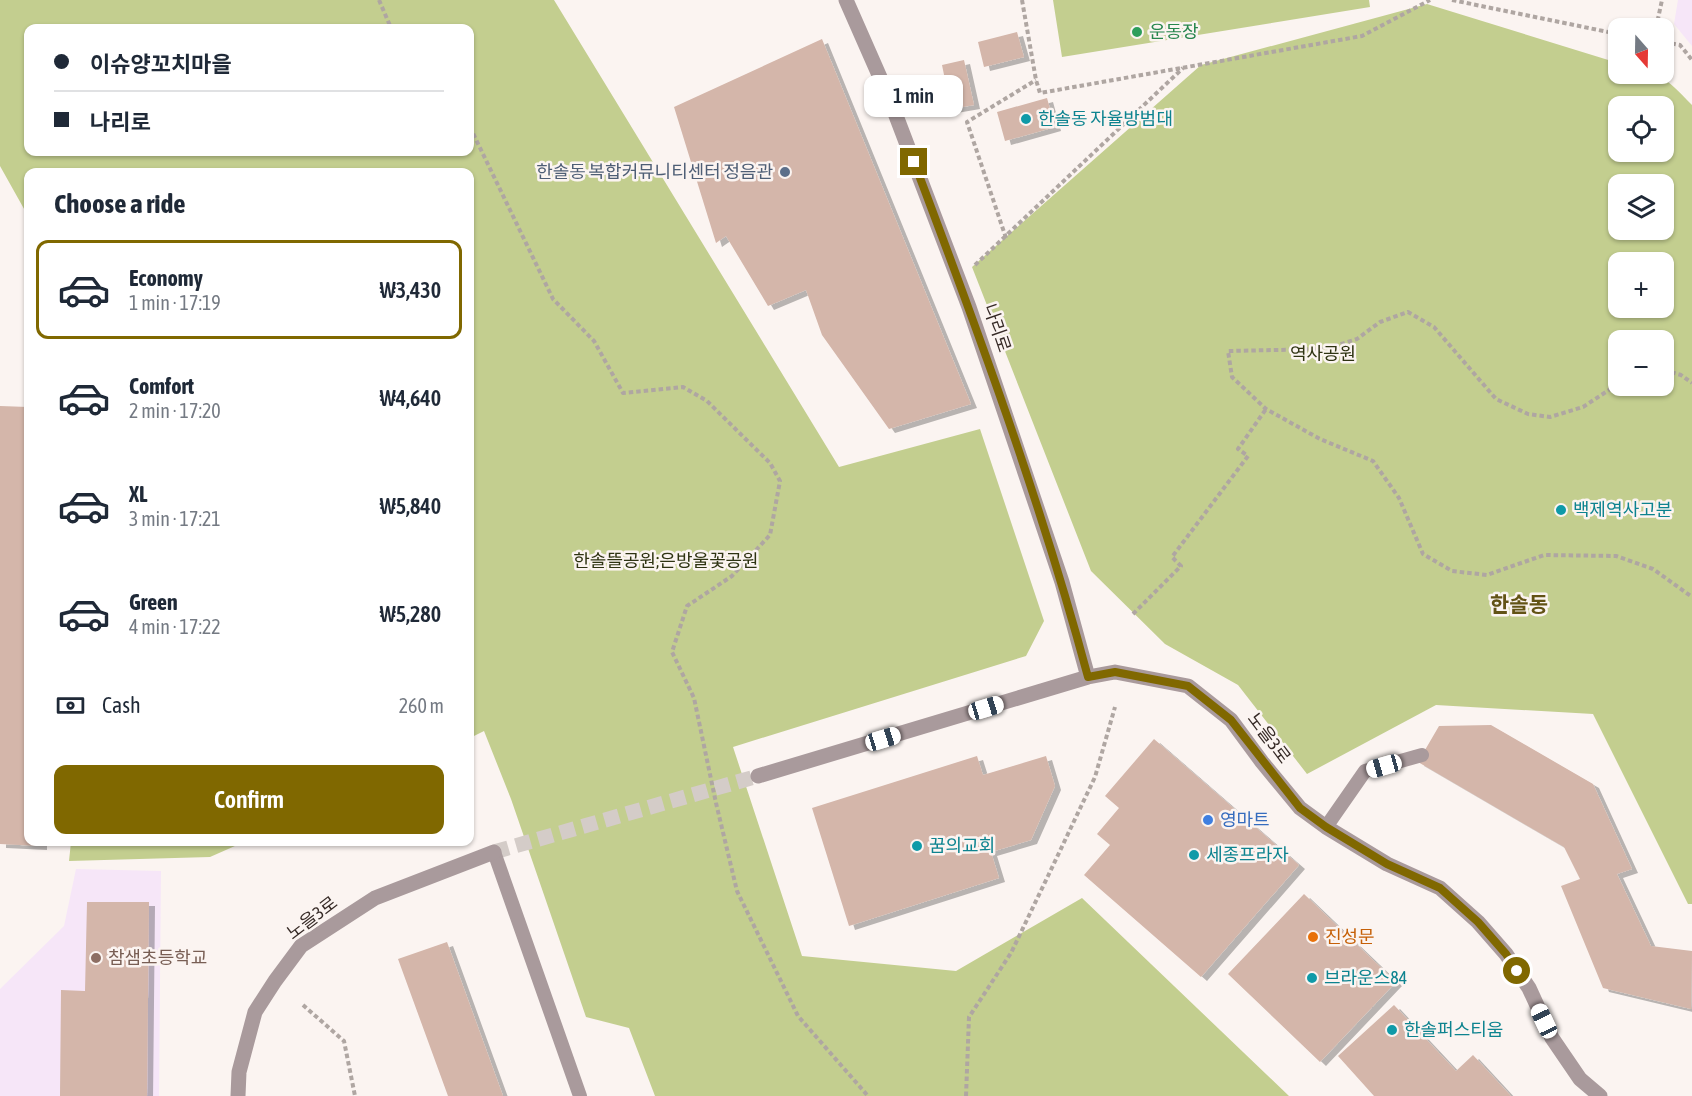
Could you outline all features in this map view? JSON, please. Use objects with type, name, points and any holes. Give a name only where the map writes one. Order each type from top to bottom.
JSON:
[{"type":"street","name":"나리로","points":[[846,0],[890,100],[969,307],[1062,582],[1088,677]]},
{"type":"street","name":"노을3로","points":[[758,776],[1088,677],[1115,672],[1188,686],[1231,720],[1300,808],[1326,827],[1387,864],[1440,888],[1478,922],[1506,954],[1528,988],[1552,1038],[1580,1079],[1600,1096]]},
{"type":"street","name":"노을3로","points":[[238,1096],[239,1072],[255,1012],[301,946],[375,898],[494,852]]},
{"type":"lane","points":[[1326,827],[1365,771],[1422,755]]},
{"type":"lane","points":[[494,852],[580,1096]]},
{"type":"path","points":[[379,0],[389,24]]},
{"type":"path","points":[[1022,0],[1040,93],[1362,36],[1430,0]]},
{"type":"path","points":[[1452,0],[1608,32]]},
{"type":"path","points":[[1658,18],[1662,0]]},
{"type":"path","points":[[1674,44],[1680,45],[1692,60]]},
{"type":"path","points":[[972,267],[1006,238],[1184,68]]},
{"type":"path","points":[[1006,238],[967,122],[1036,80]]},
{"type":"path","points":[[474,135],[553,299],[594,341],[623,393],[683,387],[707,401],[770,463],[780,481],[770,535],[732,576],[687,606],[672,652],[694,698],[737,891],[798,1016],[868,1096]]},
{"type":"path","points":[[1608,391],[1583,407],[1550,417],[1528,414],[1496,399],[1434,327],[1408,312],[1380,322],[1357,339],[1325,349],[1228,351],[1232,377],[1266,409],[1320,439],[1373,461],[1399,498],[1423,554],[1452,572],[1487,575],[1544,555],[1616,556],[1653,569],[1692,597]]},
{"type":"path","points":[[1674,373],[1692,383]]},
{"type":"path","points":[[1133,614],[1181,566],[1172,557],[1248,456],[1238,449],[1266,409]]},
{"type":"path","points":[[966,1096],[969,1017],[1011,953],[1095,777],[1115,707]]},
{"type":"path","points":[[303,1005],[344,1041],[355,1096]]},
{"type":"shaded area","points":[[1678,0],[1692,0],[1692,46],[1674,24]]},
{"type":"shaded area","name":"참샘초등학교","points":[[76,869],[161,871],[159,1096],[0,1096],[0,989],[64,926]]},
{"type":"green space","name":"한솔뜰공원;은방울꽃공원","points":[[0,0],[554,0],[839,467],[980,429],[1044,621],[1026,656],[733,747],[802,956],[956,971],[1082,898],[1289,1096],[655,1096],[629,1028],[586,1017],[511,799],[484,731],[474,736],[474,168],[24,168],[24,209],[0,166]]},
{"type":"green space","name":"운동장","points":[[1053,0],[1369,0],[1370,7],[1062,57]]},
{"type":"green space","name":"역사공원","points":[[1427,4],[1608,60],[1608,84],[1670,84],[1674,87],[1692,105],[1692,904],[1688,904],[1593,714],[1436,705],[1307,774],[1238,685],[1165,644],[1091,571],[972,267],[1201,65]]},
{"type":"green space","points":[[71,846],[235,846],[210,857],[69,861]]},
{"type":"building","points":[[1017,32],[1024,57],[984,67],[978,42]]},
{"type":"building","name":"한솔동 복합커뮤니티센터 정음관","points":[[822,39],[971,404],[889,429],[822,335],[806,290],[768,306],[726,236],[716,243],[674,107]]},
{"type":"building","points":[[964,60],[974,105],[951,109],[942,65]]},
{"type":"building","name":"한솔동 자율방범대","points":[[1047,98],[1055,127],[1005,141],[997,112]]},
{"type":"building","points":[[0,406],[24,407],[24,845],[0,844]]},
{"type":"building","points":[[1491,725],[1593,784],[1632,869],[1617,874],[1651,946],[1692,951],[1691,1009],[1603,988],[1561,886],[1580,879],[1564,847],[1418,762],[1439,726]]},
{"type":"building","name":"세종프라자","points":[[1154,739],[1299,865],[1201,977],[1084,875],[1110,845],[1097,834],[1119,808],[1105,796]]},
{"type":"building","name":"꿈의교회","points":[[977,756],[983,775],[1046,756],[1055,786],[1031,840],[991,852],[999,878],[849,926],[812,808]]},
{"type":"building","name":"브라운스84","points":[[1304,894],[1396,982],[1320,1062],[1228,974]]},
{"type":"building","name":"참샘초등학교","points":[[87,902],[149,902],[147,1096],[60,1096],[61,990],[85,991]]},
{"type":"building","points":[[447,942],[503,1096],[448,1096],[398,959]]},
{"type":"building","name":"한솔퍼스티움","points":[[1394,1005],[1456,1071],[1473,1055],[1511,1096],[1374,1096],[1338,1056]]},
{"type":"tunnel","points":[[494,852],[758,776]]},
{"type":"place","name":"운동장","points":[[1137,32]]},
{"type":"place","name":"한솔동 자율방범대","points":[[1026,119]]},
{"type":"place","name":"한솔동 복합커뮤니티센터 정음관","points":[[785,172]]},
{"type":"place","name":"백제역사고분","points":[[1561,510]]},
{"type":"place","name":"영마트","points":[[1208,820]]},
{"type":"place","name":"꿈의교회","points":[[917,846]]},
{"type":"place","name":"세종프라자","points":[[1194,855]]},
{"type":"place","name":"진성문","points":[[1313,937]]},
{"type":"place","name":"참샘초등학교","points":[[96,958]]},
{"type":"place","name":"브라운스84","points":[[1312,978]]},
{"type":"place","name":"한솔퍼스티움","points":[[1392,1030]]},
{"type":"district","name":"한솔동","points":[[1519,605]]},
{"type":"route","points":[[914,162],[969,307],[1062,582],[1088,677],[1115,672],[1188,686],[1231,720],[1300,808],[1326,827],[1387,864],[1440,888],[1478,922],[1506,954],[1517,971]]}]
